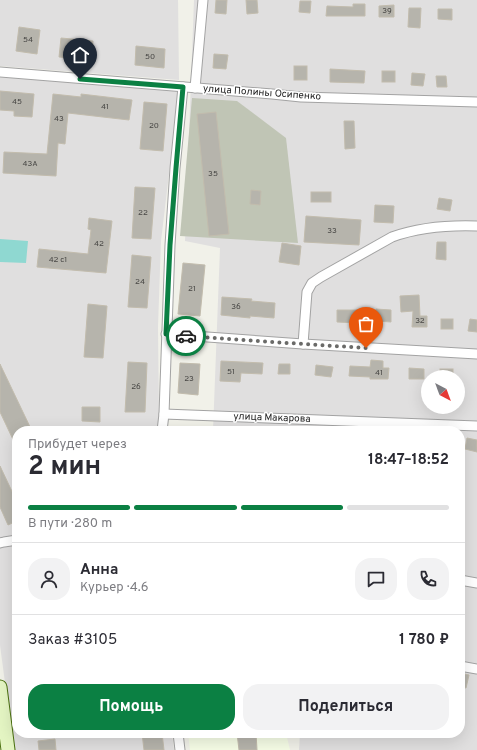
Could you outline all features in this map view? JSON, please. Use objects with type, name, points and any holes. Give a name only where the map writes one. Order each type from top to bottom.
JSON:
[{"type":"main road","points":[[0,687],[8,750]]},
{"type":"street","points":[[196,88],[203,0]]},
{"type":"street","name":"улица Полины Осипенко","points":[[0,72],[301,97],[477,102]]},
{"type":"street","points":[[163,426],[170,245],[183,87]]},
{"type":"street","points":[[303,344],[307,292],[312,284],[321,277],[392,237],[411,231],[431,228],[457,225],[477,226]]},
{"type":"street","points":[[166,334],[477,354]]},
{"type":"street","name":"улица Макарова","points":[[164,414],[477,426]]},
{"type":"street","points":[[0,543],[12,541]]},
{"type":"street","points":[[465,581],[477,583]]},
{"type":"street","points":[[465,667],[477,669]]},
{"type":"street","points":[[179,738],[180,750]]},
{"type":"shaded area","points":[[0,0],[178,0],[179,80],[0,66]]},
{"type":"shaded area","points":[[194,0],[477,0],[477,750],[299,750],[300,738],[465,738],[465,426],[213,426],[220,248],[185,241]]},
{"type":"shaded area","points":[[0,77],[179,90],[161,241],[158,327],[159,416],[158,426],[12,426],[12,735],[0,645]]},
{"type":"shaded area","points":[[192,98],[237,101],[286,138],[298,243],[180,236]]},
{"type":"shaded area","points":[[0,239],[28,241],[26,263],[0,262]]},
{"type":"shaded area","points":[[12,738],[173,738],[174,750],[14,750]]},
{"type":"shaded area","points":[[189,738],[287,738],[290,750],[190,750]]},
{"type":"building","points":[[216,0],[227,0],[226,14],[215,13]]},
{"type":"building","points":[[246,0],[257,0],[258,13],[247,14]]},
{"type":"building","points":[[300,1],[311,1],[310,13],[299,12]]},
{"type":"building","points":[[353,4],[365,4],[365,16],[326,16],[327,6],[353,7]]},
{"type":"building","points":[[394,5],[394,17],[379,17],[379,6]]},
{"type":"building","points":[[409,8],[421,8],[420,28],[408,27]]},
{"type":"building","points":[[438,9],[452,9],[452,20],[438,19]]},
{"type":"building","points":[[19,27],[40,30],[37,54],[16,51]]},
{"type":"building","points":[[61,38],[93,41],[92,60],[59,57]]},
{"type":"building","points":[[136,46],[165,49],[164,68],[135,65]]},
{"type":"building","points":[[214,54],[228,55],[226,69],[213,68]]},
{"type":"building","points":[[294,66],[307,66],[307,80],[294,80]]},
{"type":"building","points":[[330,69],[365,71],[364,83],[330,82]]},
{"type":"building","points":[[382,71],[395,71],[395,82],[382,82]]},
{"type":"building","points":[[412,73],[425,74],[423,86],[411,85]]},
{"type":"building","points":[[436,76],[446,76],[447,87],[437,87]]},
{"type":"building","points":[[0,91],[34,94],[32,117],[14,116],[14,111],[0,110]]},
{"type":"building","points":[[53,94],[81,97],[81,94],[132,100],[129,120],[68,113],[65,144],[58,143],[56,176],[3,173],[4,152],[47,154]]},
{"type":"building","points":[[144,102],[167,104],[163,151],[140,149]]},
{"type":"building","points":[[216,112],[229,234],[209,236],[197,114]]},
{"type":"building","points":[[344,121],[354,121],[355,148],[345,149]]},
{"type":"building","points":[[135,187],[155,188],[151,239],[132,238]]},
{"type":"building","points":[[251,190],[261,191],[260,205],[250,204]]},
{"type":"building","points":[[311,192],[331,192],[331,202],[311,202]]},
{"type":"building","points":[[439,198],[452,200],[450,211],[437,209]]},
{"type":"building","points":[[375,205],[394,206],[393,223],[374,222]]},
{"type":"building","points":[[306,216],[361,220],[359,245],[304,242]]},
{"type":"building","points":[[89,218],[112,221],[106,273],[37,267],[39,249],[88,254],[91,230],[88,229]]},
{"type":"building","points":[[437,242],[446,242],[446,260],[436,259]]},
{"type":"building","points":[[282,243],[301,246],[299,265],[279,262]]},
{"type":"building","points":[[132,255],[151,257],[147,308],[128,307]]},
{"type":"building","points":[[183,263],[205,265],[200,316],[178,314]]},
{"type":"building","points":[[419,295],[420,316],[427,316],[427,327],[412,327],[413,311],[401,312],[400,296]]},
{"type":"building","points":[[222,297],[252,299],[251,301],[275,303],[274,318],[250,316],[250,318],[221,315]]},
{"type":"building","points":[[88,304],[107,306],[103,358],[84,357]]},
{"type":"building","points":[[376,309],[391,310],[391,322],[376,321]]},
{"type":"building","points":[[337,310],[358,310],[357,323],[337,322]]},
{"type":"building","points":[[441,319],[453,319],[453,329],[441,329]]},
{"type":"building","points":[[470,319],[477,320],[477,332],[468,331]]},
{"type":"building","points":[[371,360],[383,361],[383,368],[389,368],[388,379],[370,379],[370,377],[349,376],[350,366],[370,367]]},
{"type":"building","points":[[221,361],[263,363],[262,374],[241,373],[240,382],[220,381]]},
{"type":"building","points":[[128,362],[147,363],[145,412],[125,412]]},
{"type":"building","points":[[180,363],[200,364],[198,395],[178,393]]},
{"type":"building","points":[[0,364],[30,426],[12,426],[12,437],[0,412]]},
{"type":"building","points":[[279,364],[290,364],[290,374],[278,374]]},
{"type":"building","points":[[316,365],[333,367],[331,377],[315,375]]},
{"type":"building","points":[[409,368],[424,369],[421,370],[421,379],[409,379]]},
{"type":"building","points":[[440,369],[453,369],[453,370]]},
{"type":"building","points":[[82,407],[100,407],[100,422],[82,421]]},
{"type":"building","points":[[467,438],[477,440],[477,452],[465,449]]},
{"type":"building","points":[[0,466],[12,491],[12,523],[8,525],[0,507]]},
{"type":"building","points":[[465,674],[469,675],[465,688]]},
{"type":"building","points":[[143,738],[163,738],[164,750],[144,750]]},
{"type":"building","points":[[238,738],[256,738],[257,750],[239,750]]},
{"type":"building","points":[[55,739],[56,750],[39,750],[38,741]]},
{"type":"way so far","points":[[186,336],[366,348]]},
{"type":"route","points":[[80,79],[183,87],[170,245],[166,334],[186,336]]}]
